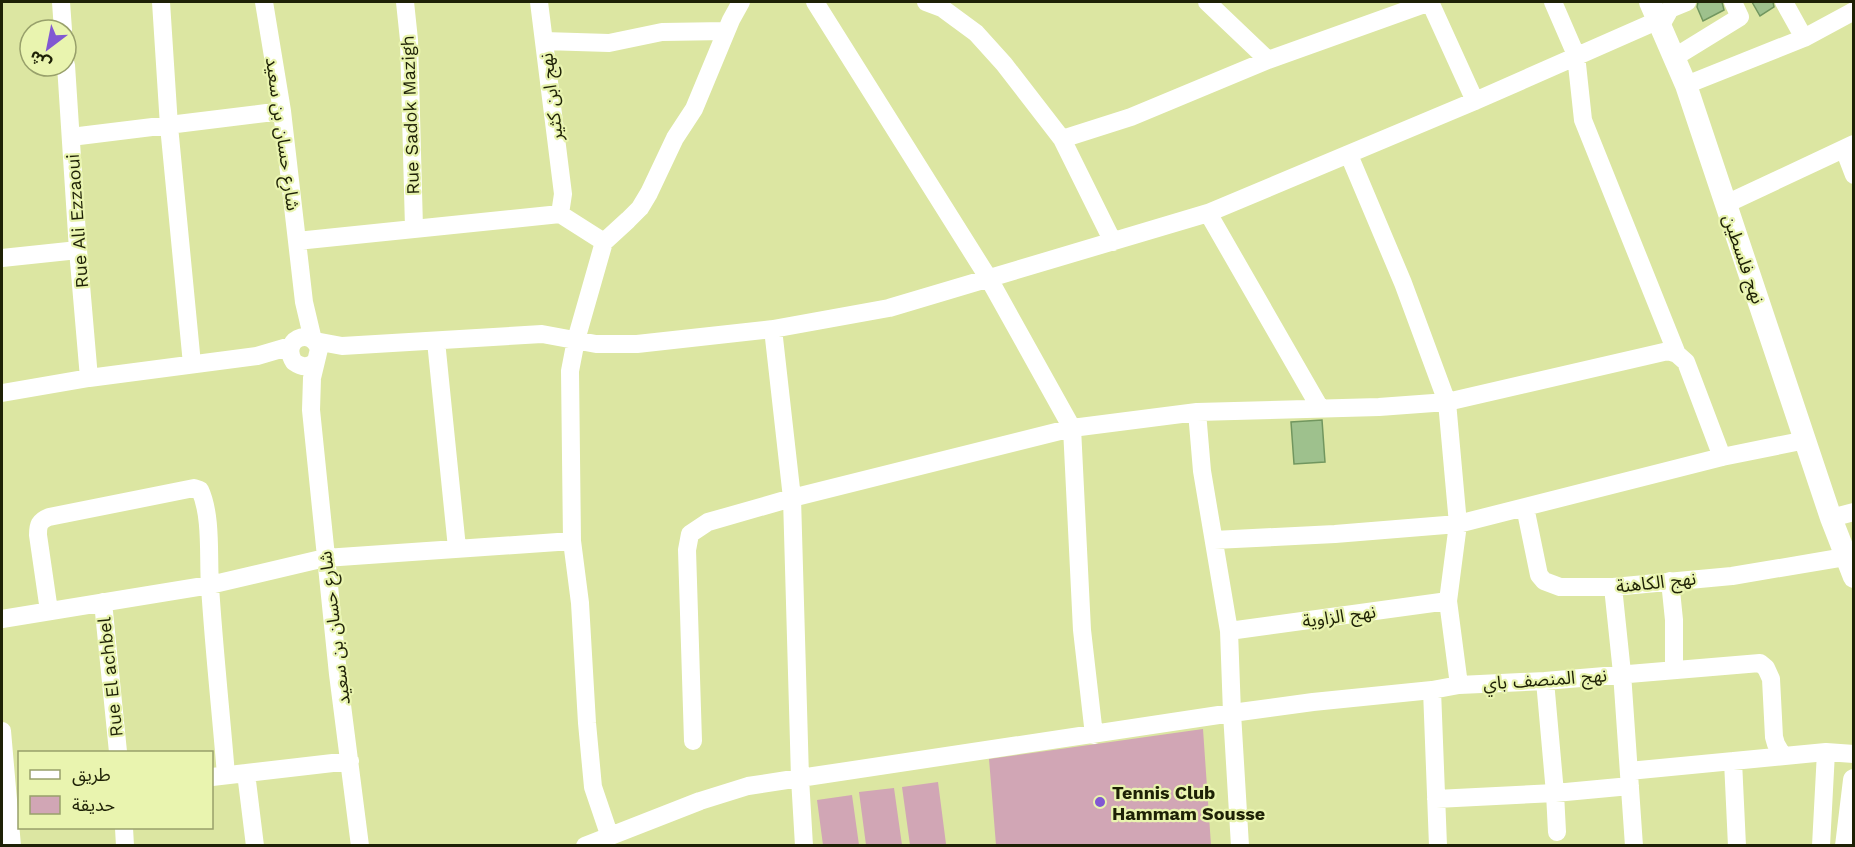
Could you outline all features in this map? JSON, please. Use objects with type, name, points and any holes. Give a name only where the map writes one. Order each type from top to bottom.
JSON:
[{"type":"main road","name":"نهج فلسطين","points":[[1656,15],[1686,85],[1832,518],[1851,558]]},
{"type":"main road","points":[[1846,846],[1854,780]]},
{"type":"street","points":[[61,2],[62,18]]},
{"type":"street","points":[[160,2],[169,126],[192,364]]},
{"type":"street","name":"شارع حسان بن سعيد","points":[[264,2],[282,111],[304,302],[315,350],[311,410],[360,846]]},
{"type":"street","name":"Rue Sadok Mazigh","points":[[405,2],[409,40],[414,228]]},
{"type":"street","name":"نهج ابن كثير","points":[[539,2],[563,194],[560,214]]},
{"type":"street","points":[[610,837],[596,800],[586,723],[580,603],[572,541],[570,371],[576,340],[604,242],[640,208],[649,193],[675,138],[699,98],[726,31],[741,2]]},
{"type":"street","points":[[814,2],[989,279],[1072,428],[1079,586],[1094,735]]},
{"type":"street","points":[[926,2],[942,8],[976,33],[1004,64],[1062,139],[1113,242]]},
{"type":"street","points":[[1207,2],[1268,60]]},
{"type":"street","points":[[1062,139],[1131,117],[1268,60],[1430,2],[1475,101]]},
{"type":"street","points":[[1553,2],[1576,55],[1583,120],[1677,354]]},
{"type":"street","points":[[315,350],[329,350],[342,346],[542,334],[596,344],[637,344],[773,329],[889,308],[1209,213],[1475,101],[1687,2]]},
{"type":"street","points":[[1675,57],[1740,17],[1733,2]]},
{"type":"street","points":[[1784,2],[1804,38]]},
{"type":"street","points":[[1686,85],[1804,38],[1854,11]]},
{"type":"street","points":[[544,41],[609,43],[662,32],[726,31]]},
{"type":"street","name":"Rue Ali Ezzaoui","points":[[67,78],[89,378]]},
{"type":"street","points":[[71,137],[282,111]]},
{"type":"street","points":[[1726,204],[1849,146],[1854,175]]},
{"type":"street","points":[[1349,154],[1403,283],[1447,402],[1458,524],[1448,601],[1459,685]]},
{"type":"street","points":[[1209,213],[1320,408]]},
{"type":"street","points":[[297,241],[560,214],[604,242]]},
{"type":"street","points":[[2,258],[78,250]]},
{"type":"street","name":"شارع حسان بن سعيد","points":[[304,302],[293,353],[311,410]]},
{"type":"street","points":[[773,329],[792,498],[804,846]]},
{"type":"street","points":[[293,353],[296,339],[305,337],[315,350]]},
{"type":"street","points":[[436,341],[457,548]]},
{"type":"street","points":[[2,393],[89,378],[257,356],[293,353],[308,366],[315,350]]},
{"type":"street","points":[[693,741],[687,550],[690,534],[708,522],[792,498],[1072,428],[1197,412],[1379,407],[1447,402],[1668,351],[1677,354],[1686,362],[1722,457]]},
{"type":"street","points":[[1197,412],[1203,471],[1229,631],[1240,846]]},
{"type":"street","points":[[1214,540],[1335,534],[1458,524],[1722,457],[1806,440]]},
{"type":"street","points":[[49,611],[38,535],[38,527],[42,520],[194,488],[201,492],[208,541],[219,776],[350,761]]},
{"type":"street","name":"نهج الكاهنة","points":[[1525,507],[1537,568],[1544,581],[1560,587],[1613,587],[1732,576],[1851,558]]},
{"type":"street","points":[[1832,518],[1854,512]]},
{"type":"street","points":[[2,619],[210,585],[326,558],[572,541]]},
{"type":"street","points":[[1670,581],[1674,620],[1674,669]]},
{"type":"street","points":[[1613,587],[1622,673],[1634,846]]},
{"type":"street","name":"نهج الزاوية","points":[[1229,631],[1448,601]]},
{"type":"street","name":"Rue El achbel","points":[[103,602],[118,751]]},
{"type":"street","name":"نهج المنصف باي","points":[[585,846],[700,801],[739,789],[800,777],[1232,713],[1459,685],[1545,681],[1760,663],[1766,668],[1771,679],[1774,737],[1783,756]]},
{"type":"street","points":[[1545,681],[1557,832]]},
{"type":"street","points":[[1432,690],[1438,846]]},
{"type":"street","points":[[2,731],[12,846]]},
{"type":"street","points":[[1821,846],[1826,752]]},
{"type":"street","points":[[1436,799],[1555,793],[1732,761],[1826,752],[1854,754]]},
{"type":"street","points":[[1732,761],[1737,846]]},
{"type":"street","points":[[246,773],[255,846]]},
{"type":"street","points":[[124,829],[125,846]]},
{"type":"green space","name":"Tennis Club Hammam Sousse","points":[[1203,729],[1211,845],[996,845],[989,759]]},
{"type":"green space","points":[[938,782],[946,844],[910,845],[902,787]]},
{"type":"green space","points":[[894,788],[902,845],[866,845],[859,792]]},
{"type":"green space","points":[[852,795],[859,845],[823,845],[817,800]]},
{"type":"building","points":[[1698,2],[1722,2],[1724,10],[1703,21],[1697,7]]},
{"type":"building","points":[[1752,2],[1773,2],[1774,7],[1760,16]]},
{"type":"building","points":[[1322,420],[1325,462],[1294,464],[1291,422]]},
{"type":"place","name":"Tennis Club Hammam Sousse","points":[[1100,802]]}]
